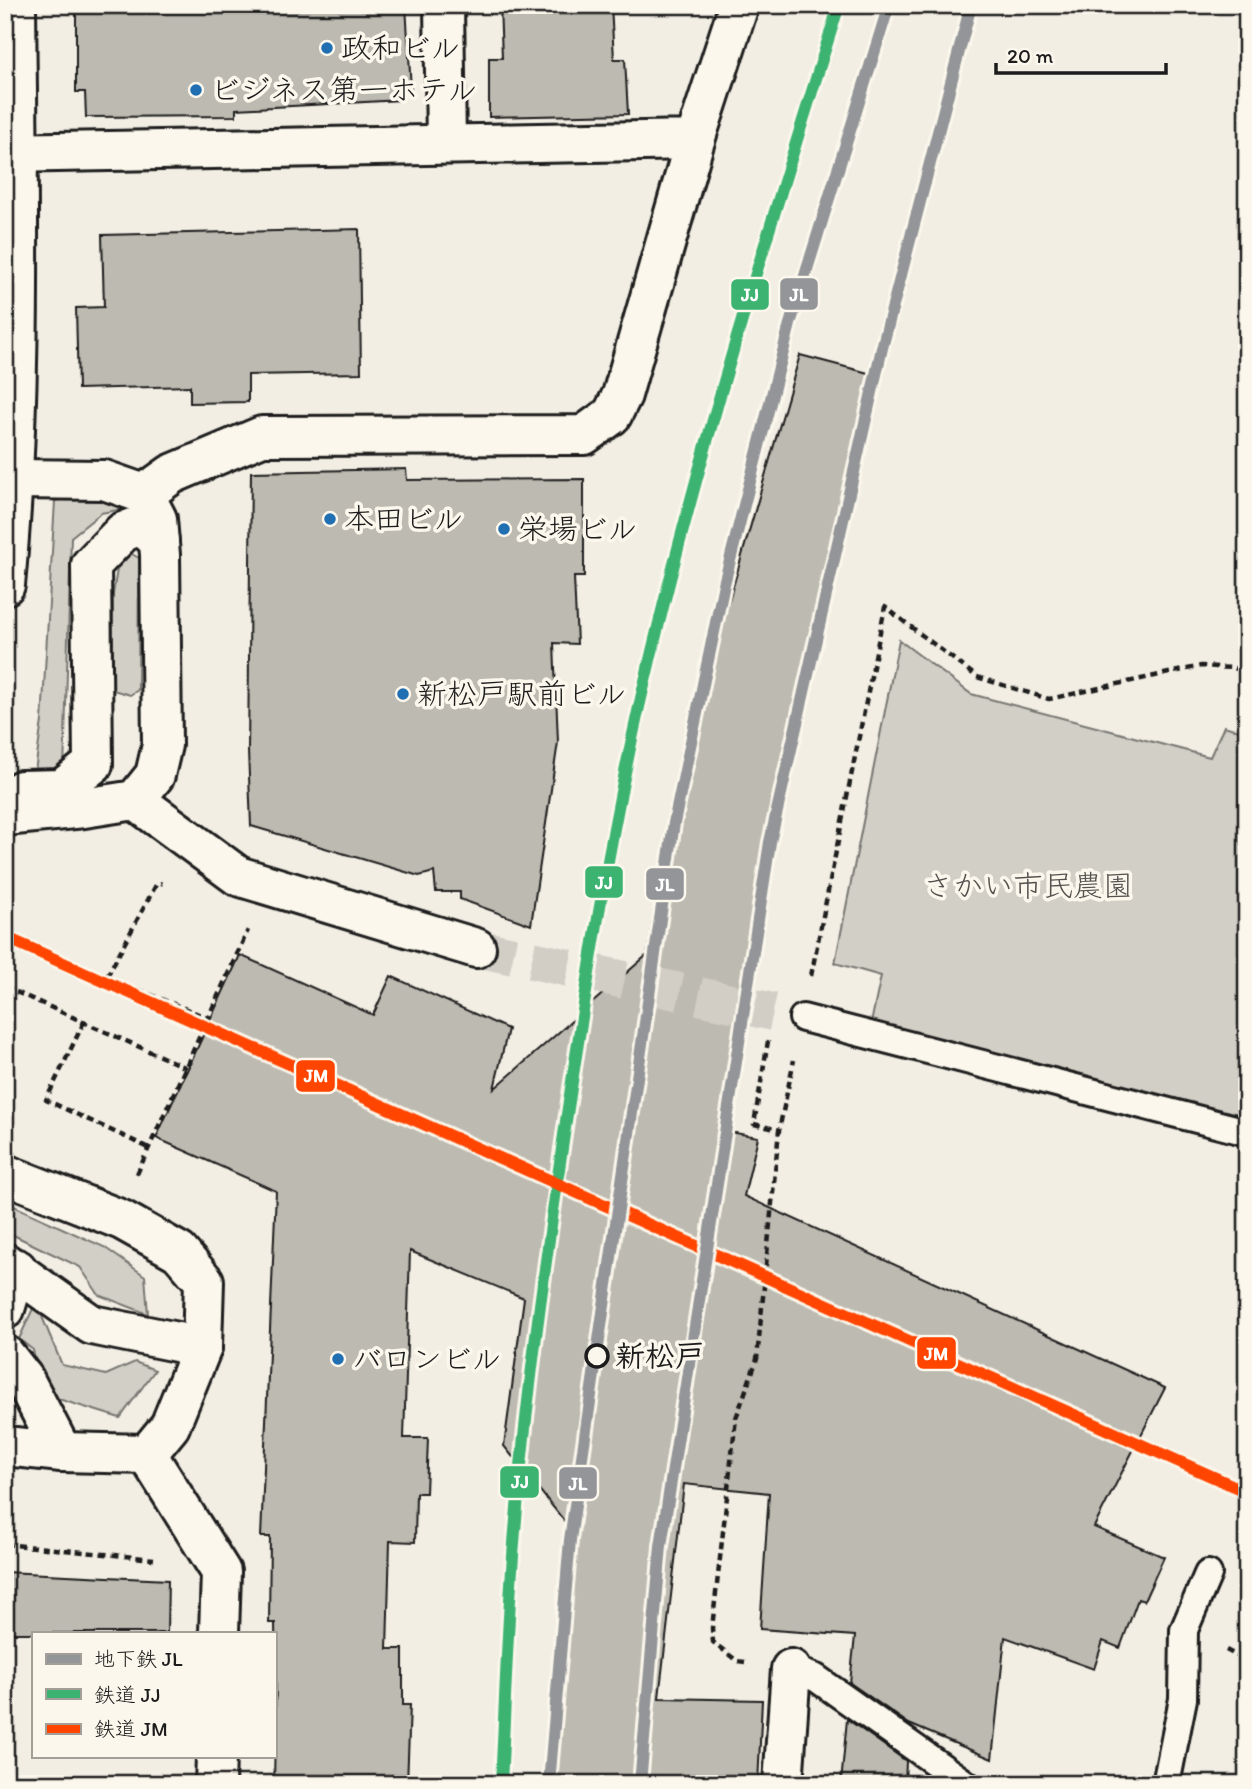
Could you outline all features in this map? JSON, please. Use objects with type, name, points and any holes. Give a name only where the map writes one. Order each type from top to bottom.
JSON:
[{"type":"street","points":[[5,585],[15,479],[12,154],[16,5]]},
{"type":"street","points":[[444,5],[446,143]]},
{"type":"street","points":[[144,494],[172,474],[262,436],[584,435],[612,415],[622,396],[695,140],[738,5]]},
{"type":"street","points":[[12,154],[446,143],[695,140]]},
{"type":"street","points":[[5,816],[135,800],[155,775],[162,745],[159,541],[157,519],[144,494],[104,480],[15,479]]},
{"type":"street","points":[[5,790],[62,789],[93,764],[91,565],[123,531],[141,525],[159,541]]},
{"type":"street","points":[[135,800],[238,876],[476,948]]},
{"type":"street","points":[[5,1174],[122,1220],[179,1252],[204,1281],[202,1347],[170,1426],[147,1454]]},
{"type":"street","points":[[5,1309],[11,1266],[92,1325],[202,1347]]},
{"type":"street","points":[[5,1355],[24,1379],[62,1452]]},
{"type":"street","points":[[6,1445],[62,1452],[147,1454]]},
{"type":"street","points":[[147,1454],[221,1572],[219,1632]]},
{"type":"street","points":[[783,1784],[791,1669]]},
{"type":"street","points":[[215,1784],[216,1758]]},
{"type":"lane","points":[[803,1018],[1247,1132]]},
{"type":"lane","points":[[1166,1784],[1183,1699],[1184,1630],[1208,1574]]},
{"type":"lane","points":[[791,1669],[816,1678],[967,1784]]},
{"type":"path","points":[[1201,666],[1247,669]]},
{"type":"path","points":[[107,976],[156,886]]},
{"type":"path","points":[[134,1180],[251,925]]},
{"type":"path","points":[[5,935],[211,1019]]},
{"type":"path","points":[[5,987],[189,1069]]},
{"type":"path","points":[[84,1022],[46,1100],[149,1148]]},
{"type":"path","points":[[768,1037],[754,1124],[779,1130]]},
{"type":"path","points":[[5,1544],[163,1558]]},
{"type":"green space","points":[[90,494],[129,508],[101,513],[71,537],[64,772],[35,771],[42,721],[55,501]]},
{"type":"green space","points":[[130,553],[139,558],[138,690],[130,695],[113,690],[113,594],[119,557]]},
{"type":"green space","name":"さかい市民農園","points":[[899,640],[971,694],[1210,757],[1224,726],[1247,733],[1247,1119],[871,1023],[881,976],[835,963]]},
{"type":"green space","points":[[5,1202],[104,1247],[145,1276],[148,1314],[99,1295],[80,1267],[5,1231]]},
{"type":"green space","points":[[36,1302],[62,1365],[106,1375],[135,1362],[155,1370],[120,1418],[42,1394],[33,1350],[19,1339]]},
{"type":"building","points":[[76,5],[406,5],[411,90],[400,90],[401,100],[236,109],[236,116],[86,117],[85,92],[76,92]]},
{"type":"building","points":[[500,5],[611,5],[614,59],[625,59],[628,114],[489,117],[489,58],[502,58]]},
{"type":"building","points":[[359,229],[361,373],[248,375],[248,402],[190,403],[190,386],[78,389],[76,308],[104,307],[102,235]]},
{"type":"building","points":[[800,355],[876,375],[773,817],[724,1131],[758,1137],[744,1196],[1165,1388],[1094,1527],[1164,1557],[1144,1601],[1138,1599],[1120,1648],[1103,1641],[1094,1669],[1005,1637],[992,1759],[909,1724],[850,1683],[855,1636],[760,1629],[769,1493],[684,1484],[659,1698],[762,1700],[758,1784],[549,1784],[566,1523],[504,1446],[524,1298],[410,1251],[404,1438],[428,1438],[426,1493],[416,1493],[415,1542],[390,1541],[387,1649],[403,1649],[403,1705],[410,1705],[407,1784],[274,1784],[276,1632],[275,1623],[269,1623],[270,1537],[261,1537],[276,1191],[156,1138],[240,955],[373,1015],[391,976],[508,1029],[494,1089],[647,955],[671,801]]},
{"type":"building","points":[[406,469],[407,480],[584,479],[584,577],[574,577],[577,644],[554,643],[558,742],[531,925],[460,899],[460,892],[436,892],[434,872],[419,876],[251,826],[248,751],[251,472]]},
{"type":"building","points":[[5,1572],[168,1580],[167,1632],[5,1633]]},
{"type":"building","points":[[847,1719],[906,1761],[905,1784],[841,1784]]},
{"type":"tunnel","points":[[476,948],[773,1012]]},
{"type":"metro line","name":"JL","points":[[549,1784],[570,1540],[674,823],[724,584],[790,324],[889,5]]},
{"type":"metro line","name":"JL","points":[[640,1784],[661,1546],[770,842],[882,348],[971,5]]},
{"type":"rail line","name":"JJ","points":[[501,1784],[511,1584],[529,1392],[566,1121],[617,810],[660,618],[707,442],[839,5]]},
{"type":"rail line","name":"JM","points":[[5,937],[1247,1492]]},
{"type":"place","name":"政和ビル","points":[[327,48]]},
{"type":"place","name":"ビジネス第一ホテル","points":[[196,90]]},
{"type":"place","name":"本田ビル","points":[[330,519]]},
{"type":"place","name":"栄場ビル","points":[[504,529]]},
{"type":"place","name":"新松戸駅前ビル","points":[[403,694]]},
{"type":"place","name":"新松戸","points":[[597,1356]]},
{"type":"place","name":"バロンビル","points":[[338,1359]]}]
